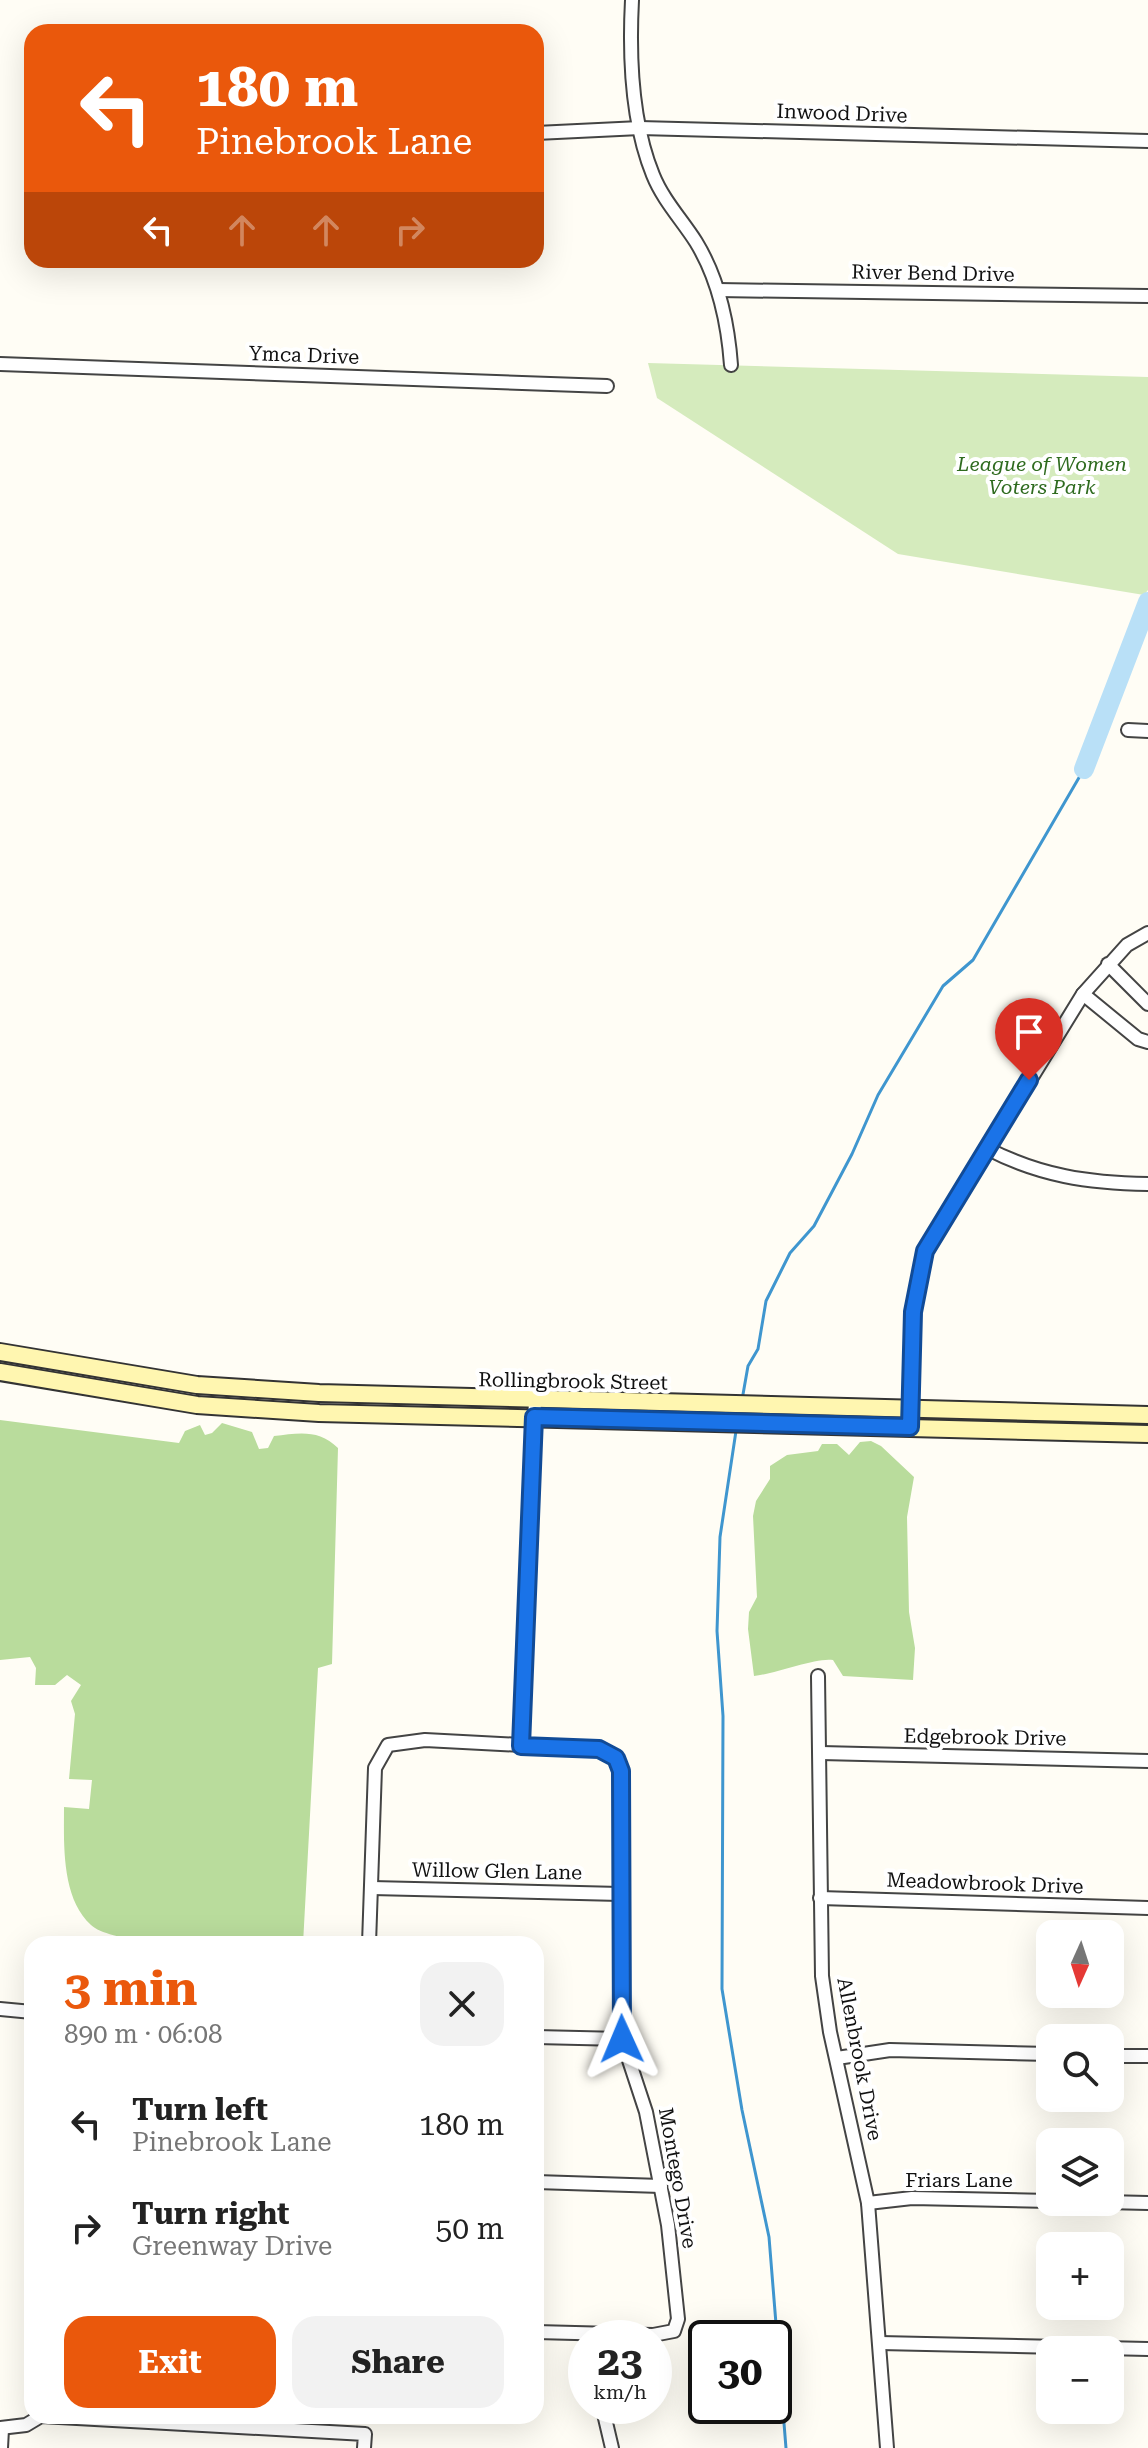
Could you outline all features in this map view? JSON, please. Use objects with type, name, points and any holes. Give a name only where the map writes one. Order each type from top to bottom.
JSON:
[{"type":"main road","name":"Rollingbrook Street","points":[[0,1352],[197,1385],[535,1408],[910,1427],[1148,1434]]},
{"type":"main road","name":"Rollingbrook Street","points":[[0,1372],[197,1405],[319,1413],[535,1408],[910,1408],[1148,1415]]},
{"type":"main road","points":[[1084,1415],[1084,1432]]},
{"type":"street","points":[[632,0],[630,59],[640,128],[654,178],[697,243],[718,290],[731,365]]},
{"type":"street","name":"Inwood Drive","points":[[544,133],[640,128],[1148,141]]},
{"type":"street","name":"River Bend Drive","points":[[718,290],[1148,296]]},
{"type":"street","name":"Ymca Drive","points":[[0,364],[607,386]]},
{"type":"street","points":[[1128,730],[1148,731]]},
{"type":"street","points":[[910,1427],[913,1312],[925,1251],[1083,994],[1127,945],[1148,933]]},
{"type":"street","points":[[1108,964],[1148,1004]]},
{"type":"street","points":[[1083,994],[1138,1039],[1148,1042]]},
{"type":"street","points":[[986,1148],[1019,1165],[1056,1176],[1091,1183],[1148,1184]]},
{"type":"street","points":[[369,1936],[375,1768],[388,1745],[425,1740],[521,1746],[535,1408]]},
{"type":"street","name":"Allenbrook Drive","points":[[818,1676],[822,1976],[868,2203],[887,2448]]},
{"type":"street","name":"Montego Drive","points":[[521,1746],[599,1749],[616,1758],[621,1771],[622,2039],[636,2073],[661,2186],[678,2319],[674,2331],[653,2335],[544,2332]]},
{"type":"street","name":"Edgebrook Drive","points":[[821,1753],[1148,1761]]},
{"type":"street","name":"Willow Glen Lane","points":[[372,1888],[620,1894]]},
{"type":"street","name":"Meadowbrook Drive","points":[[820,1898],[1148,1908]]},
{"type":"street","points":[[0,2009],[24,2011]]},
{"type":"street","points":[[544,2037],[622,2039]]},
{"type":"street","points":[[837,2058],[890,2050],[1036,2054]]},
{"type":"street","points":[[1124,2056],[1148,2056]]},
{"type":"street","points":[[544,2182],[661,2186]]},
{"type":"street","name":"Friars Lane","points":[[868,2203],[912,2198],[1036,2201]]},
{"type":"street","points":[[1124,2202],[1148,2203]]},
{"type":"street","points":[[880,2343],[1148,2349]]},
{"type":"street","points":[[1,2448],[1,2428],[28,2424]]},
{"type":"street","points":[[185,2424],[365,2434],[364,2448]]},
{"type":"street","points":[[606,2424],[612,2448]]},
{"type":"green space","name":"League of Women Voters Park","points":[[648,363],[1148,377],[1148,590],[1144,595],[898,554],[657,398]]},
{"type":"green space","points":[[0,1420],[179,1443],[185,1431],[200,1425],[205,1435],[212,1433],[222,1423],[252,1432],[259,1449],[268,1448],[274,1436],[300,1433],[324,1438],[338,1448],[332,1664],[318,1668],[303,1936],[118,1936],[91,1925],[74,1900],[65,1853],[64,1807],[89,1809],[92,1780],[69,1779],[75,1714],[71,1701],[81,1685],[67,1675],[55,1685],[35,1685],[36,1668],[30,1657],[0,1660]]},
{"type":"green space","points":[[871,1441],[881,1446],[914,1477],[907,1517],[909,1612],[915,1648],[913,1680],[843,1676],[833,1660],[754,1676],[748,1629],[749,1612],[757,1597],[753,1516],[756,1501],[770,1479],[770,1466],[787,1455],[818,1451],[822,1444],[837,1444],[849,1455],[860,1442]]},
{"type":"waterway","points":[[1084,769],[1148,602]]},
{"type":"waterway","points":[[742,1400],[748,1366],[758,1349],[766,1301],[790,1253],[814,1226],[852,1154],[878,1095],[943,986],[973,960],[1084,769]]},
{"type":"waterway","points":[[736,1431],[720,1537],[717,1631],[723,1716],[722,1989],[742,2110],[769,2237],[786,2448]]},
{"type":"route","points":[[622,2039],[621,1771],[616,1758],[599,1749],[521,1746],[534,1417],[910,1427],[913,1312],[916,1283],[925,1251],[1029,1080]]}]
